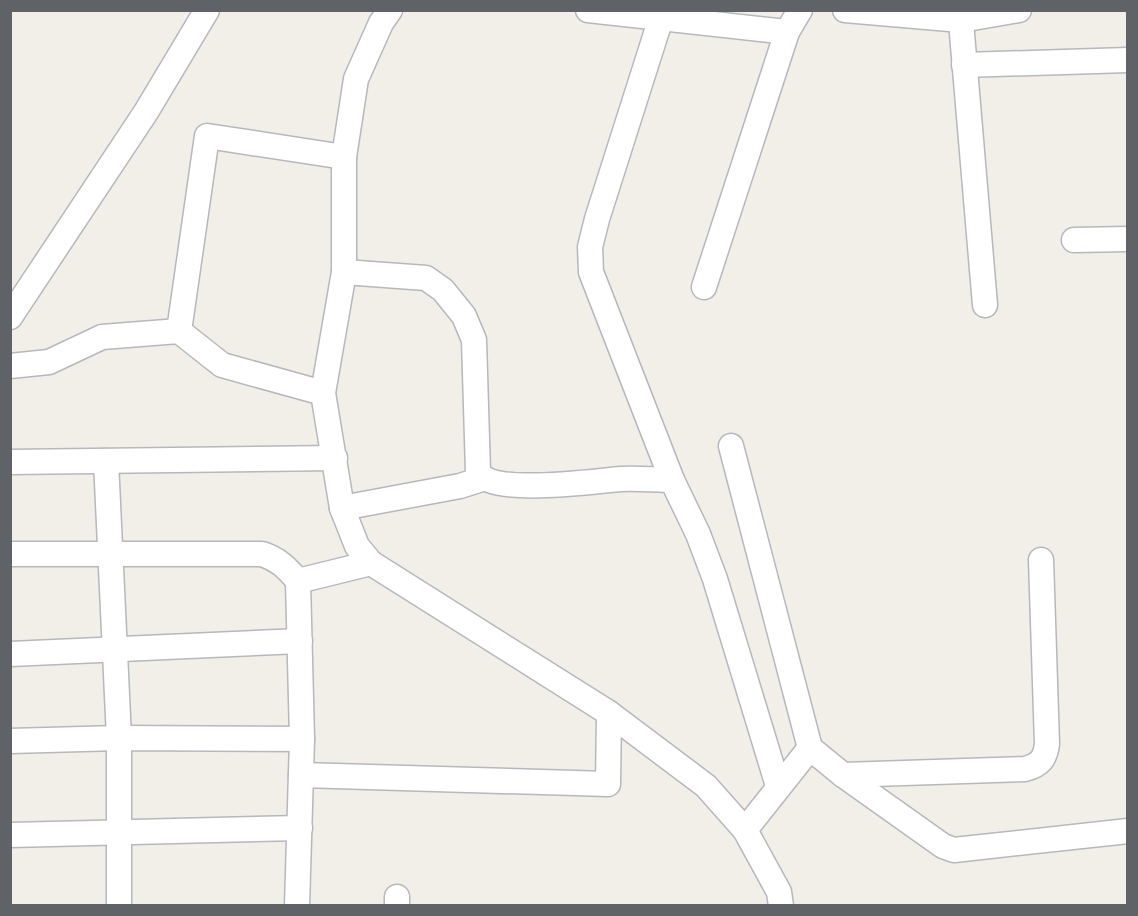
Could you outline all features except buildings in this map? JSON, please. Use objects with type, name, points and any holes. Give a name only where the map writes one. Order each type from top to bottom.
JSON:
[{"type":"street","points":[[10,317],[146,112],[207,10]]},
{"type":"street","points":[[390,10],[381,23],[356,79],[344,157],[344,272],[323,393],[342,508],[357,546],[371,563],[609,713],[706,786],[745,830],[779,892],[781,906]]},
{"type":"street","points":[[588,10],[787,32]]},
{"type":"street","points":[[704,287],[787,32],[800,10]]},
{"type":"street","points":[[844,10],[960,15],[1019,10]]},
{"type":"street","points":[[647,15],[590,247],[591,272],[672,480],[698,534],[715,579],[778,786]]},
{"type":"street","points":[[960,15],[986,305]]},
{"type":"street","points":[[964,65],[1128,60]]},
{"type":"street","points":[[179,331],[207,136],[344,157]]},
{"type":"street","points":[[1074,240],[1128,239]]},
{"type":"street","points":[[344,272],[426,278],[443,290],[464,316],[474,340],[478,472],[482,478],[493,483],[558,486],[624,479],[672,480]]},
{"type":"street","points":[[10,366],[49,362],[102,337],[179,331],[222,365],[323,393]]},
{"type":"street","points":[[731,446],[810,748],[843,775],[943,846],[954,850],[1128,831]]},
{"type":"street","points":[[10,462],[335,458]]},
{"type":"street","points":[[106,461],[119,738],[119,906]]},
{"type":"street","points":[[342,508],[460,486],[482,478]]},
{"type":"street","points":[[10,554],[262,554],[283,564],[298,581],[302,739],[297,906]]},
{"type":"street","points":[[843,775],[1025,769],[1037,766],[1046,756],[1047,744],[1041,560]]},
{"type":"street","points":[[298,581],[371,563]]},
{"type":"street","points":[[10,654],[300,641]]},
{"type":"street","points":[[301,775],[608,784],[609,713]]},
{"type":"street","points":[[10,741],[119,738],[302,739]]},
{"type":"street","points":[[745,830],[810,748]]},
{"type":"street","points":[[10,835],[300,828]]}]
